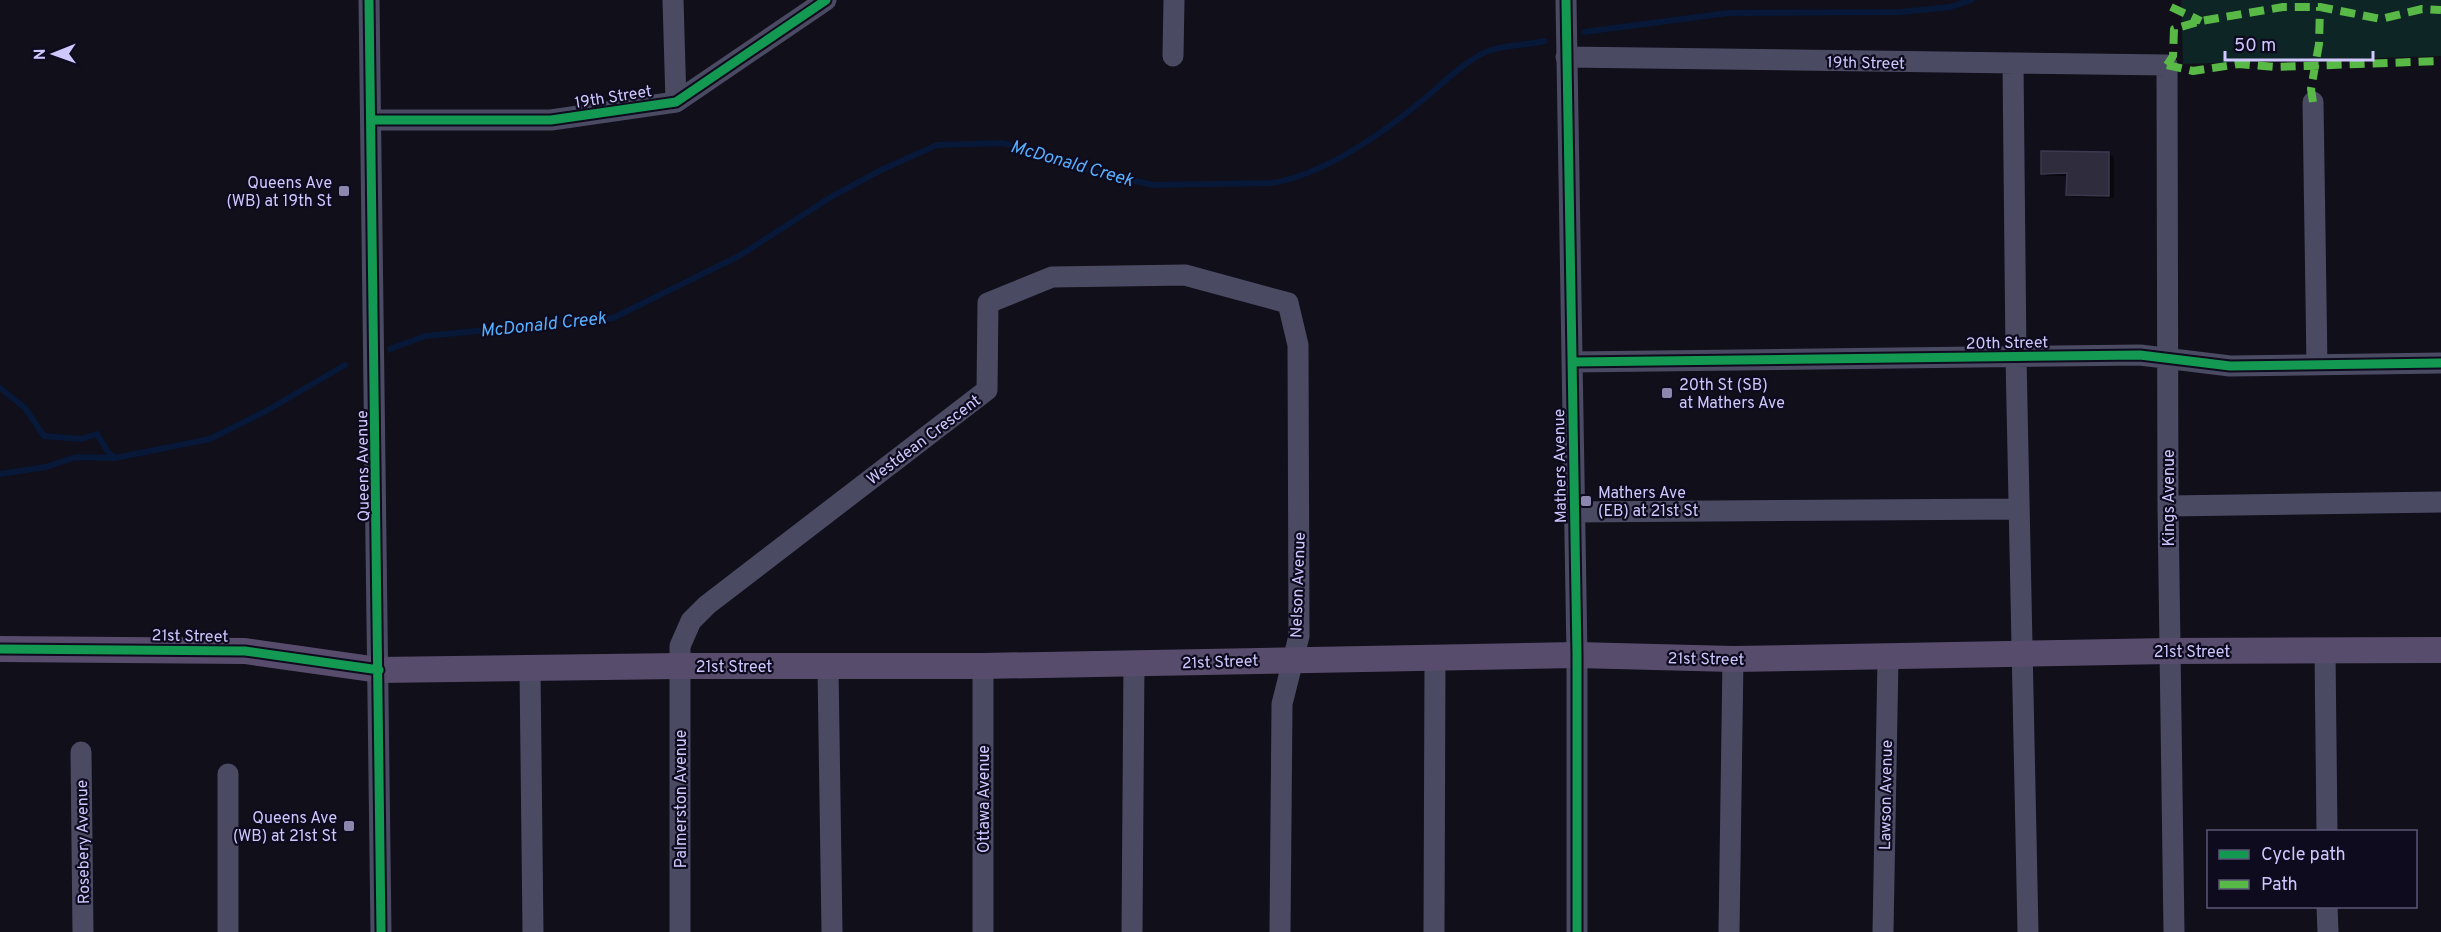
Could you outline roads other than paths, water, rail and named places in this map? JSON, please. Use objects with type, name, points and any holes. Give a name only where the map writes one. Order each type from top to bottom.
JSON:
[{"type":"main road","name":"21st Street","points":[[0,649],[245,651],[379,670],[680,666],[983,666],[1291,658],[1577,655],[1734,659],[2021,656],[2169,651],[2441,650]]},
{"type":"street","name":"Queens Avenue","points":[[369,0],[373,120],[381,932]]},
{"type":"street","points":[[673,0],[676,102]]},
{"type":"street","name":"19th Street","points":[[373,120],[551,120],[676,102],[826,0]]},
{"type":"street","points":[[1173,56],[1174,0]]},
{"type":"street","name":"Mathers Avenue","points":[[1566,0],[1577,655],[1577,932]]},
{"type":"street","name":"19th Street","points":[[1566,57],[2167,65]]},
{"type":"street","points":[[2013,64],[2021,656],[2028,932]]},
{"type":"street","name":"Kings Avenue","points":[[2167,65],[2169,651],[2174,932]]},
{"type":"street","points":[[2313,102],[2317,364]]},
{"type":"street","name":"Westdean Crescent","points":[[680,666],[680,646],[691,621],[707,605],[987,390],[988,303],[1052,277],[1185,275],[1288,303],[1298,345]]},
{"type":"street","name":"Nelson Avenue","points":[[1280,932],[1282,704],[1291,658],[1299,636],[1298,345]]},
{"type":"street","name":"20th Street","points":[[1572,362],[2168,357],[2230,366],[2441,363]]},
{"type":"street","points":[[2168,506],[2441,502]]},
{"type":"street","points":[[1574,512],[2019,509]]},
{"type":"street","points":[[2325,651],[2327,830]]},
{"type":"street","points":[[1434,932],[1435,657]]},
{"type":"street","name":"Lawson Avenue","points":[[1883,932],[1888,658]]},
{"type":"street","points":[[1729,932],[1734,659]]},
{"type":"street","points":[[1132,932],[1134,663]]},
{"type":"street","name":"Palmerston Avenue","points":[[680,666],[680,932]]},
{"type":"street","name":"Ottawa Avenue","points":[[983,666],[983,932]]},
{"type":"street","points":[[828,667],[832,932]]},
{"type":"street","points":[[530,669],[533,932]]},
{"type":"street","name":"Rosebery Avenue","points":[[81,752],[83,932]]},
{"type":"street","points":[[228,774],[228,932]]},
{"type":"street","points":[[2327,908],[2328,932]]},
{"type":"waterway","name":"McDonald Creek","points":[[1584,32],[1728,13],[1901,12],[1950,7],[1972,0]]},
{"type":"waterway","name":"McDonald Creek","points":[[390,349],[425,336],[613,318],[739,256],[831,197],[881,170],[937,145],[1003,143],[1093,171],[1153,185],[1272,183],[1292,178],[1333,161],[1372,138],[1465,65],[1483,54],[1497,48],[1545,41]]},
{"type":"waterway","name":"McDonald Creek","points":[[0,474],[46,467],[76,457],[115,458],[210,439],[266,411],[345,365]]},
{"type":"waterway","points":[[0,388],[25,408],[44,436],[81,439],[97,434],[108,452],[115,458]]},
{"type":"place","name":"Queens Ave (WB) at 19th St","points":[[344,191]]},
{"type":"place","name":"20th St (SB) at Mathers Ave","points":[[1667,393]]},
{"type":"place","name":"Mathers Ave (EB) at 21st St","points":[[1586,501]]},
{"type":"place","name":"Queens Ave (WB) at 21st St","points":[[349,826]]}]
